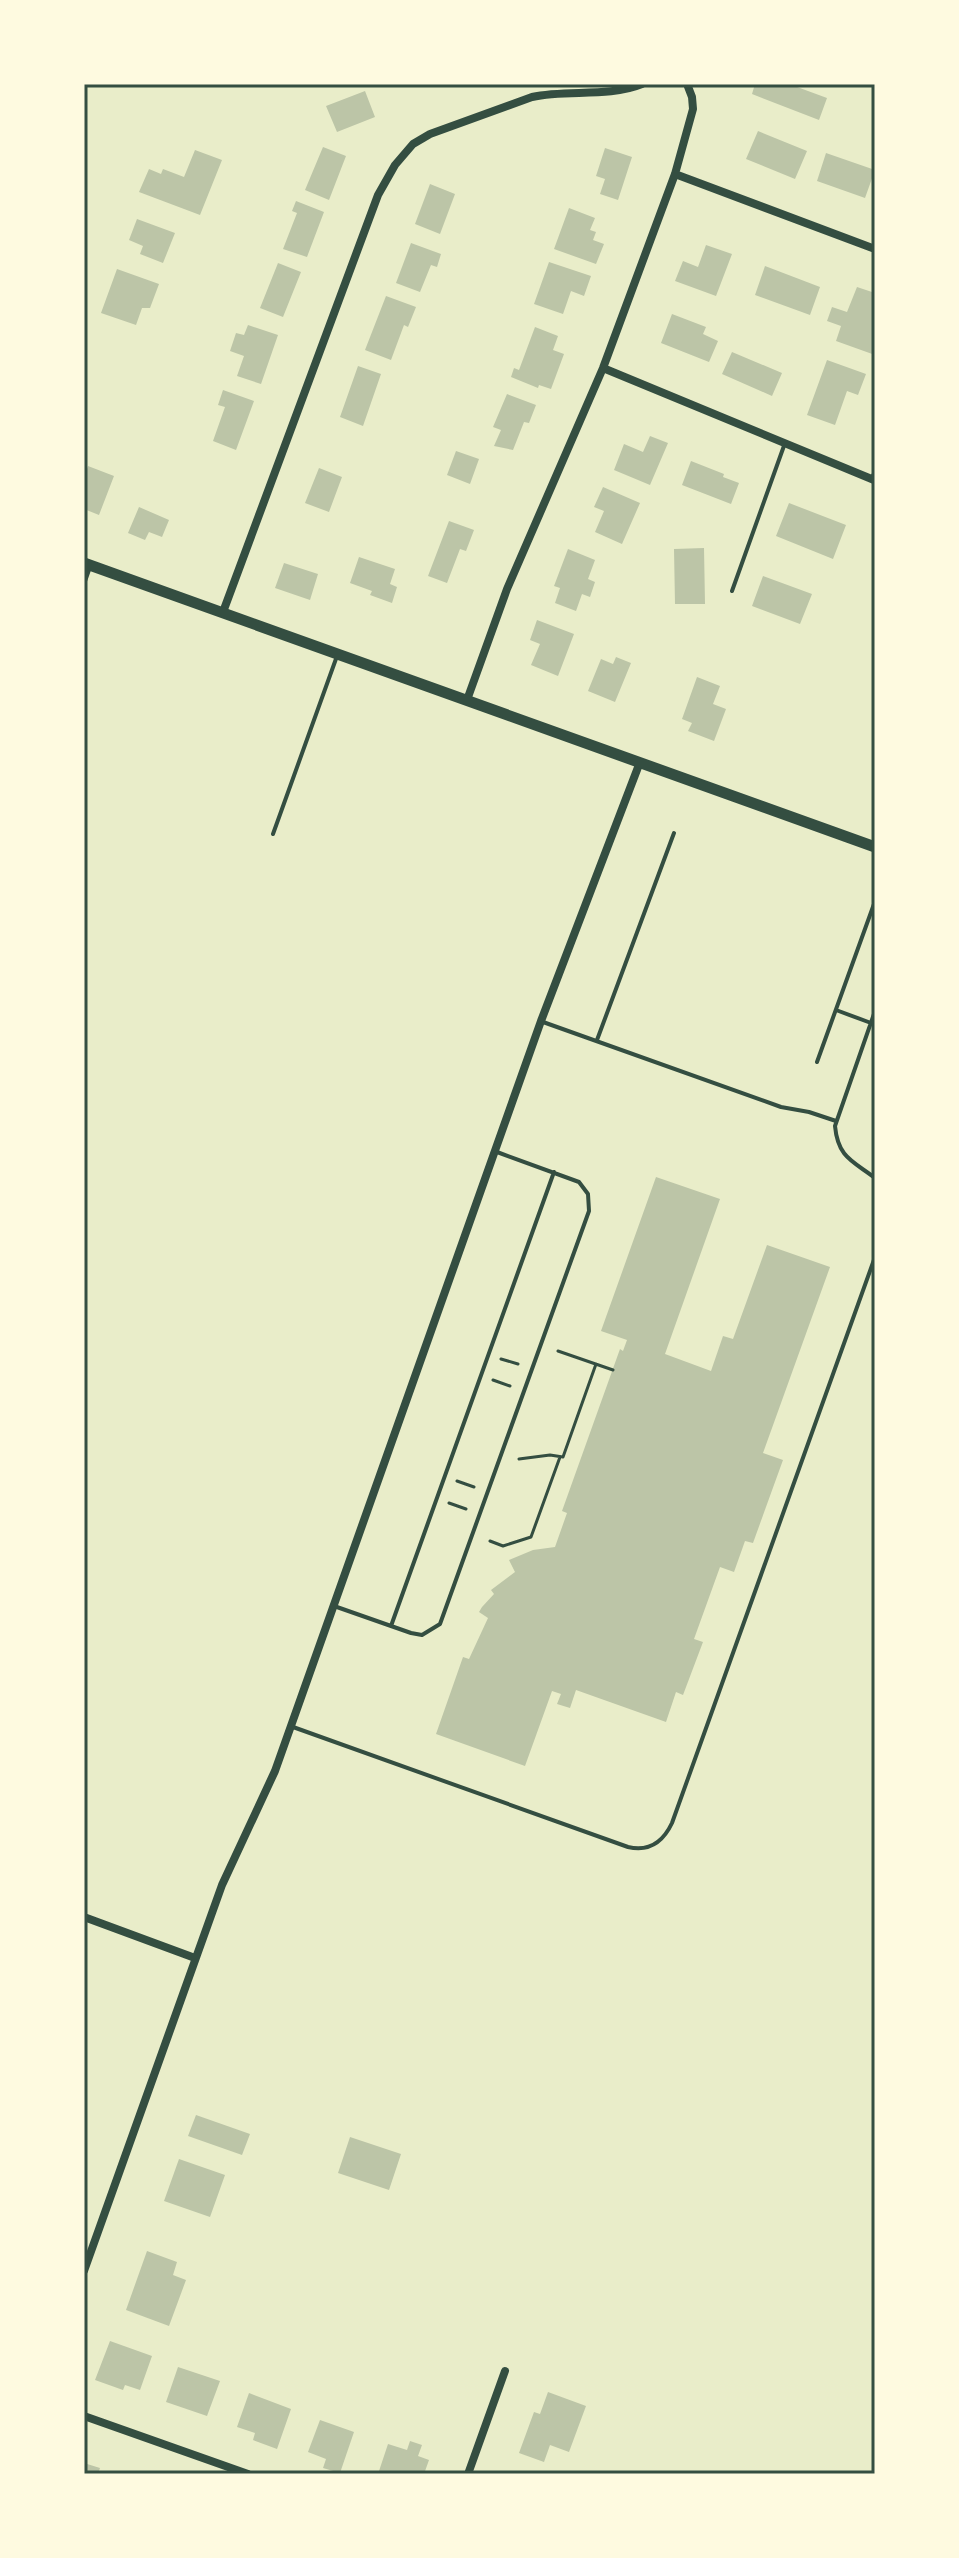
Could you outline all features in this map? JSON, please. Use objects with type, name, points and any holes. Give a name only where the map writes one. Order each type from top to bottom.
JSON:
[{"type":"street","points":[[223,612],[378,195],[395,165],[413,144],[430,134],[532,97],[549,93],[616,92],[642,84]]},
{"type":"street","points":[[467,700],[507,589],[603,368],[675,174],[693,109],[687,84]]},
{"type":"street","points":[[675,174],[875,249]]},
{"type":"street","points":[[603,368],[874,478]]},
{"type":"street","points":[[88,564],[875,847]]},
{"type":"street","points":[[84,2271],[222,1885],[275,1771],[541,1021],[640,762]]},
{"type":"street","points":[[84,1917],[195,1958]]},
{"type":"street","points":[[468,2474],[505,2371]]},
{"type":"street","points":[[84,2416],[243,2473]]},
{"type":"lane","points":[[732,591],[785,443]]},
{"type":"lane","points":[[84,584],[88,564]]},
{"type":"lane","points":[[273,834],[338,654]]},
{"type":"lane","points":[[597,1040],[674,833]]},
{"type":"lane","points":[[817,1062],[874,904]]},
{"type":"lane","points":[[836,1010],[871,1023]]},
{"type":"lane","points":[[875,1011],[836,1121],[836,1136],[845,1156],[875,1178]]},
{"type":"lane","points":[[541,1021],[781,1107],[836,1121]]},
{"type":"lane","points":[[334,1606],[422,1635],[440,1624],[589,1211],[590,1202],[585,1187],[579,1182],[495,1151]]},
{"type":"lane","points":[[391,1627],[554,1172]]},
{"type":"lane","points":[[291,1726],[628,1847],[646,1848],[661,1840],[672,1823],[875,1257]]},
{"type":"path","points":[[558,1351],[613,1370]]},
{"type":"path","points":[[501,1359],[518,1364]]},
{"type":"path","points":[[519,1459],[550,1455],[563,1457],[596,1364]]},
{"type":"path","points":[[493,1380],[510,1386]]},
{"type":"path","points":[[490,1541],[503,1546],[531,1537],[560,1456]]},
{"type":"path","points":[[457,1481],[474,1487]]},
{"type":"path","points":[[449,1503],[466,1509]]},
{"type":"building","points":[[755,84],[789,84],[827,98],[819,120],[752,94]]},
{"type":"building","points":[[365,91],[375,117],[337,132],[326,106]]},
{"type":"building","points":[[758,131],[807,151],[795,179],[746,159]]},
{"type":"building","points":[[323,147],[346,156],[329,200],[305,190]]},
{"type":"building","points":[[605,148],[632,157],[618,200],[600,194],[605,179],[596,176]]},
{"type":"building","points":[[195,150],[222,160],[200,215],[139,192],[149,169],[161,174],[163,169],[184,177]]},
{"type":"building","points":[[826,153],[875,170],[865,198],[817,181]]},
{"type":"building","points":[[430,184],[455,194],[440,234],[415,224]]},
{"type":"building","points":[[296,201],[324,212],[307,257],[283,249],[297,213],[292,211]]},
{"type":"building","points":[[569,208],[595,218],[590,230],[596,232],[593,240],[604,244],[596,264],[554,249]]},
{"type":"building","points":[[137,219],[175,233],[163,263],[140,254],[143,246],[129,240]]},
{"type":"building","points":[[411,243],[441,254],[437,267],[431,265],[420,292],[396,283]]},
{"type":"building","points":[[706,245],[732,254],[716,296],[675,281],[683,261],[698,267]]},
{"type":"building","points":[[549,262],[591,276],[584,296],[571,291],[563,314],[534,304]]},
{"type":"building","points":[[278,263],[301,272],[283,317],[260,308]]},
{"type":"building","points":[[765,266],[820,287],[810,315],[755,295]]},
{"type":"building","points":[[117,269],[159,284],[150,308],[142,308],[136,325],[101,313]]},
{"type":"building","points":[[857,287],[875,293],[875,355],[836,341],[841,326],[827,321],[832,307],[847,312]]},
{"type":"building","points":[[386,296],[416,307],[408,327],[404,325],[391,360],[365,350]]},
{"type":"building","points":[[672,314],[706,327],[703,334],[718,341],[709,362],[661,343]]},
{"type":"building","points":[[248,325],[278,335],[261,384],[237,376],[244,356],[230,351],[236,333],[244,335]]},
{"type":"building","points":[[535,327],[558,336],[553,350],[564,354],[551,389],[539,385],[538,388],[511,377],[514,368],[519,370]]},
{"type":"building","points":[[732,352],[782,373],[772,396],[722,374]]},
{"type":"building","points":[[827,360],[866,374],[858,395],[847,391],[835,425],[807,415]]},
{"type":"building","points":[[358,366],[381,374],[363,426],[340,417]]},
{"type":"building","points":[[223,390],[254,401],[236,450],[213,441],[225,407],[218,405]]},
{"type":"building","points":[[507,394],[536,405],[529,423],[524,422],[513,450],[494,446],[501,430],[493,427]]},
{"type":"building","points":[[650,436],[668,443],[650,485],[614,470],[624,444],[643,452]]},
{"type":"building","points":[[456,451],[479,459],[470,484],[447,475]]},
{"type":"building","points":[[691,461],[739,483],[731,504],[682,485]]},
{"type":"building","points":[[88,466],[114,476],[99,515],[84,509],[84,478]]},
{"type":"building","points":[[319,468],[342,477],[329,512],[305,503]]},
{"type":"building","points":[[603,487],[640,503],[622,544],[595,532],[604,511],[594,507]]},
{"type":"building","points":[[789,503],[846,525],[833,559],[776,536]]},
{"type":"building","points":[[139,507],[169,520],[162,537],[149,532],[145,540],[128,533]]},
{"type":"building","points":[[449,521],[474,530],[466,551],[460,549],[447,583],[428,576]]},
{"type":"building","points":[[704,548],[705,604],[675,604],[674,549]]},
{"type":"building","points":[[568,549],[595,560],[588,579],[595,582],[590,597],[582,594],[576,611],[555,603],[560,588],[554,586]]},
{"type":"building","points":[[359,557],[395,569],[390,584],[397,587],[392,603],[350,583]]},
{"type":"building","points":[[284,563],[318,574],[310,600],[275,588]]},
{"type":"building","points":[[763,576],[812,594],[800,624],[752,606]]},
{"type":"building","points":[[537,620],[574,634],[558,676],[531,665],[540,644],[530,640]]},
{"type":"building","points":[[616,657],[631,663],[615,702],[588,691],[601,659],[613,664]]},
{"type":"building","points":[[697,677],[720,686],[713,704],[726,709],[714,741],[688,731],[692,723],[682,719]]},
{"type":"building","points":[[656,1177],[720,1199],[665,1354],[711,1371],[723,1336],[733,1339],[767,1245],[830,1267],[763,1453],[783,1460],[753,1543],[745,1541],[734,1572],[720,1567],[694,1639],[703,1642],[683,1695],[676,1692],[666,1722],[576,1690],[570,1708],[557,1704],[561,1694],[552,1691],[525,1766],[436,1734],[463,1657],[469,1659],[488,1618],[479,1612],[494,1594],[491,1590],[515,1572],[509,1560],[533,1550],[555,1547],[567,1513],[562,1511],[620,1349],[623,1351],[627,1340],[601,1331]]},
{"type":"building","points":[[196,2115],[250,2134],[242,2155],[188,2136]]},
{"type":"building","points":[[350,2137],[401,2154],[389,2190],[338,2173]]},
{"type":"building","points":[[179,2159],[225,2175],[210,2217],[164,2201]]},
{"type":"building","points":[[147,2251],[177,2262],[173,2275],[186,2280],[169,2326],[126,2310]]},
{"type":"building","points":[[110,2341],[152,2356],[140,2390],[125,2385],[123,2390],[95,2380]]},
{"type":"building","points":[[178,2367],[220,2381],[207,2416],[166,2402]]},
{"type":"building","points":[[548,2392],[586,2406],[569,2452],[550,2445],[544,2462],[519,2453],[534,2412],[540,2414]]},
{"type":"building","points":[[249,2393],[291,2409],[277,2449],[253,2440],[255,2433],[237,2427]]},
{"type":"building","points":[[320,2420],[354,2432],[340,2473],[323,2468],[326,2459],[308,2452]]},
{"type":"building","points":[[410,2441],[422,2445],[418,2456],[429,2460],[424,2474],[378,2474],[388,2444],[407,2450]]},
{"type":"building","points":[[84,2463],[100,2468],[98,2474],[84,2474]]}]
